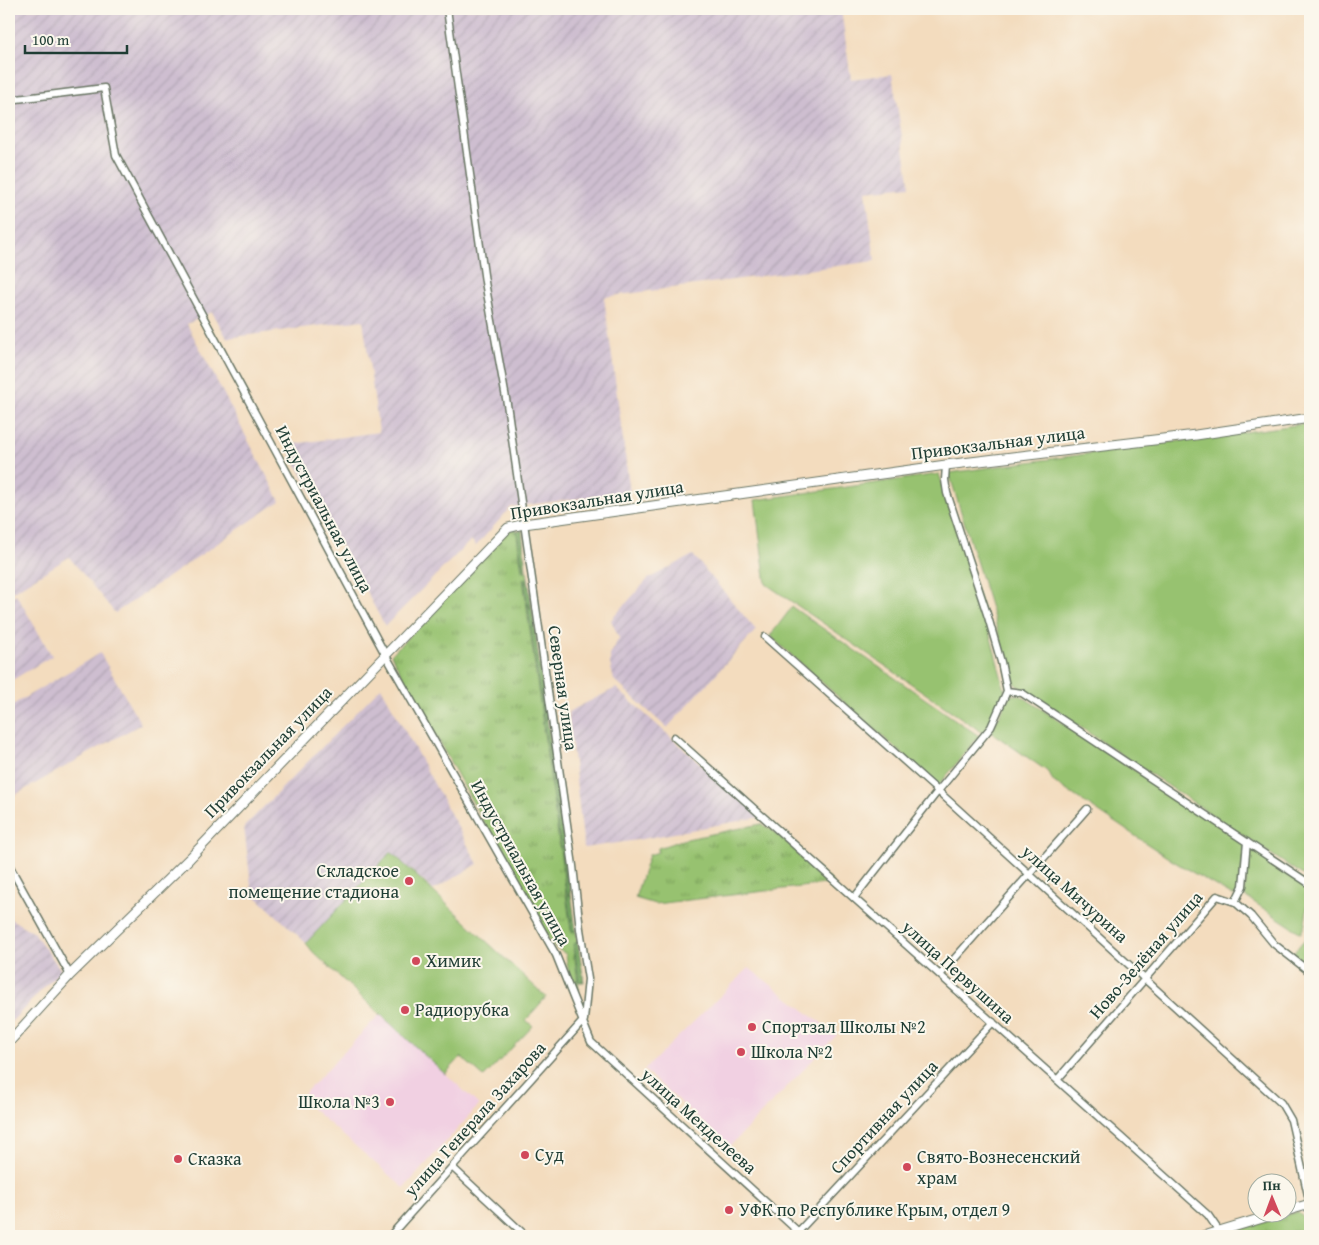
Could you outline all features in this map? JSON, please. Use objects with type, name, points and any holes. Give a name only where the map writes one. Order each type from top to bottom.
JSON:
[{"type":"main road","name":"Привокзальная улица","points":[[9,1042],[70,975],[190,858],[508,528],[524,524],[946,465],[1186,436],[1310,418]]},
{"type":"main road","points":[[1296,1208],[1310,1205]]},
{"type":"main road","points":[[1204,1236],[1249,1222]]},
{"type":"street","name":"Северная улица","points":[[447,9],[485,282],[501,361],[588,979],[584,1021]]},
{"type":"street","name":"Индустриальная улица","points":[[9,100],[104,88],[116,155],[386,654],[556,955],[584,1021]]},
{"type":"street","points":[[854,898],[938,791],[991,728],[1007,692],[988,617],[947,493],[945,480],[946,465]]},
{"type":"street","name":"улица Мичурина","points":[[765,637],[1146,979],[1280,1103],[1291,1120],[1310,1205]]},
{"type":"street","points":[[1007,692],[1022,693],[1310,884]]},
{"type":"street","name":"улица Первушина","points":[[674,737],[1208,1216],[1219,1231]]},
{"type":"street","points":[[940,975],[1087,809]]},
{"type":"street","points":[[1247,842],[1243,886],[1235,902],[1251,916],[1274,944],[1310,972]]},
{"type":"street","points":[[9,866],[70,975]]},
{"type":"street","name":"Ново-Зелёная улица","points":[[1057,1080],[1217,896],[1235,902]]},
{"type":"street","name":"улица Генерала Захарова","points":[[390,1236],[584,1021]]},
{"type":"street","name":"улица Менделеева","points":[[584,1021],[591,1042],[800,1234]]},
{"type":"street","name":"Спортивная улица","points":[[800,1234],[993,1022]]},
{"type":"street","points":[[452,1167],[526,1236]]},
{"type":"shaded area","points":[[9,9],[841,9],[851,79],[892,74],[910,186],[866,191],[875,261],[604,297],[630,492],[511,507],[476,546],[471,540],[385,626],[286,445],[379,432],[363,320],[227,338],[212,312],[187,324],[280,501],[115,613],[69,557],[9,594]]},
{"type":"shaded area","points":[[693,555],[756,630],[667,728],[614,680],[610,655],[619,638],[611,620],[648,579]]},
{"type":"shaded area","points":[[16,594],[52,656],[9,682],[9,598]]},
{"type":"shaded area","points":[[100,653],[141,724],[15,795],[9,785],[9,707]]},
{"type":"shaded area","points":[[381,687],[478,864],[433,890],[391,852],[306,943],[252,893],[244,827]]},
{"type":"shaded area","points":[[616,688],[760,817],[584,848],[568,712]]},
{"type":"shaded area","points":[[9,918],[33,932],[61,970],[9,1024]]},
{"type":"shaded area","name":"Школа №2","points":[[749,968],[837,1035],[730,1146],[644,1070]]},
{"type":"shaded area","name":"Школа №3","points":[[381,1013],[479,1105],[404,1188],[300,1098]]},
{"type":"green space","points":[[1310,423],[1310,880],[1014,683],[949,473]]},
{"type":"green space","points":[[939,474],[986,619],[1005,691],[983,733],[766,584],[755,500]]},
{"type":"green space","points":[[516,528],[522,571],[527,571],[528,578],[523,579],[571,931],[576,931],[578,942],[573,944],[579,990],[573,987],[569,977],[566,954],[554,947],[545,933],[391,655],[508,531]]},
{"type":"green space","points":[[522,530],[526,570],[523,570],[517,531]]},
{"type":"green space","points":[[528,578],[576,930],[572,931],[524,579]]},
{"type":"green space","points":[[792,607],[979,736],[938,786],[770,636]]},
{"type":"green space","points":[[1010,695],[1020,695],[1245,843],[1239,892],[1233,896],[1173,861],[1054,782],[1047,771],[991,732]]},
{"type":"green space","points":[[761,824],[771,829],[834,883],[655,904],[635,898],[649,855],[658,852],[658,848],[682,840]]},
{"type":"green space","points":[[1251,847],[1310,885],[1305,924],[1301,933],[1243,895]]},
{"type":"green space","name":"Химик","points":[[391,852],[546,997],[526,1020],[533,1026],[484,1077],[461,1057],[445,1074],[313,952],[306,943]]},
{"type":"green space","points":[[1305,939],[1310,943],[1310,968],[1292,954]]},
{"type":"green space","points":[[578,943],[584,982],[579,982],[574,944]]},
{"type":"green space","points":[[1296,1212],[1305,1219],[1309,1236],[1219,1236],[1264,1222],[1296,1222]]},
{"type":"place","name":"Складское помещение стадиона","points":[[409,881]]},
{"type":"place","name":"Химик","points":[[416,961]]},
{"type":"place","name":"Радиорубка","points":[[405,1010]]},
{"type":"place","name":"Спортзал Школы №2","points":[[752,1027]]},
{"type":"place","name":"Школа №2","points":[[741,1052]]},
{"type":"place","name":"Школа №3","points":[[390,1102]]},
{"type":"place","name":"Суд","points":[[525,1155]]},
{"type":"place","name":"Сказка","points":[[178,1159]]},
{"type":"place","name":"Свято-Вознесенский храм","points":[[907,1167]]},
{"type":"place","name":"УФК по Республике Крым, отдел 9","points":[[729,1210]]}]
